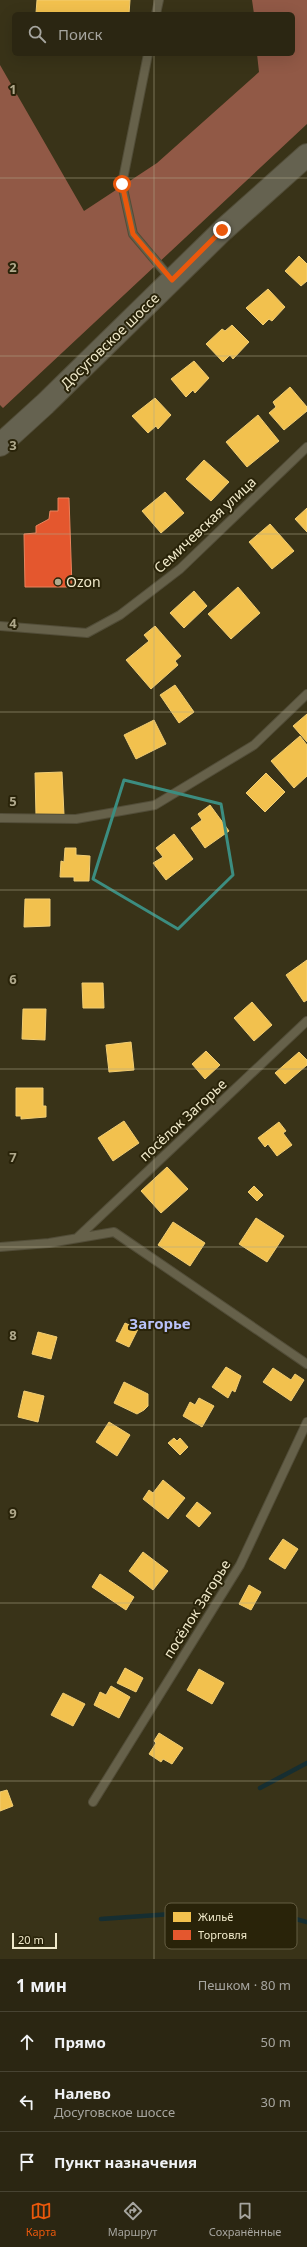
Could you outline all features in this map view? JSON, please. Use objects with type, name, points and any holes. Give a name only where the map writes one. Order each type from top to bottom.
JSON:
[{"type":"main road","name":"Досуговское шоссе","points":[[0,444],[45,404],[222,230],[307,155]]},
{"type":"lane","points":[[156,12],[159,0]]},
{"type":"lane","points":[[148,56],[122,184],[133,234],[172,280]]},
{"type":"lane","name":"Семичевская улица","points":[[0,626],[87,633],[120,615],[180,569],[307,447]]},
{"type":"lane","points":[[0,818],[76,820],[155,805],[254,745],[307,694]]},
{"type":"lane","name":"посёлок Загорье","points":[[76,1239],[307,1021]]},
{"type":"lane","points":[[0,1247],[76,1239],[114,1232],[307,1364]]},
{"type":"lane","name":"посёлок Загорье","points":[[93,1802],[240,1565],[307,1422]]},
{"type":"highlighted area","points":[[124,780],[221,804],[233,875],[178,929],[93,879]]},
{"type":"shaded area","points":[[252,0],[307,0],[307,124],[3,408],[0,405],[0,65],[84,211],[157,163],[259,72],[257,56],[295,56],[295,12],[254,12]]},
{"type":"building: Жильё","points":[[37,0],[130,0],[129,12],[36,12]]},
{"type":"building: Жильё","points":[[299,256],[307,264],[307,281],[301,286],[285,271]]},
{"type":"building: Жильё","points":[[268,289],[285,307],[272,321],[269,319],[263,325],[246,308]]},
{"type":"building: Жильё","points":[[232,325],[249,342],[233,359],[230,355],[223,362],[206,344],[222,329],[225,331]]},
{"type":"building: Жильё","points":[[194,361],[209,378],[195,393],[193,390],[186,397],[171,379]]},
{"type":"building: Жильё","points":[[290,387],[307,407],[307,411],[284,430],[269,413],[276,407],[273,402]]},
{"type":"building: Жильё","points":[[155,398],[171,415],[158,429],[156,426],[148,433],[132,416]]},
{"type":"building: Жильё","points":[[258,415],[279,441],[247,467],[226,442]]},
{"type":"building: Жильё","points":[[204,460],[229,482],[211,501],[186,479]]},
{"type":"building: Жильё","points":[[165,492],[184,513],[161,533],[142,511]]},
{"type":"building: Жильё","points":[[307,508],[307,532],[295,519]]},
{"type":"building: Жильё","points":[[270,524],[294,551],[272,569],[249,542]]},
{"type":"building: Жильё","points":[[238,587],[260,613],[231,639],[208,614]]},
{"type":"building: Жильё","points":[[194,591],[207,606],[184,628],[170,613]]},
{"type":"building: Жильё","points":[[155,626],[181,656],[175,661],[178,665],[151,689],[126,660],[149,641],[144,635]]},
{"type":"building: Жильё","points":[[175,685],[194,712],[179,723],[160,695]]},
{"type":"building: Жильё","points":[[307,714],[307,742],[293,726]]},
{"type":"building: Жильё","points":[[154,720],[166,744],[136,759],[124,735]]},
{"type":"building: Жильё","points":[[300,736],[307,745],[307,776],[294,788],[271,761]]},
{"type":"building: Жильё","points":[[62,772],[64,815],[36,816],[35,773]]},
{"type":"building: Жильё","points":[[266,773],[285,792],[265,812],[246,793]]},
{"type":"building: Жильё","points":[[210,805],[229,831],[205,848],[191,828],[202,820],[198,814]]},
{"type":"building: Жильё","points":[[174,834],[193,859],[166,880],[153,863],[163,857],[156,848]]},
{"type":"building: Жильё","points":[[65,848],[76,848],[76,855],[90,856],[89,881],[74,881],[74,877],[60,877],[61,861],[64,862]]},
{"type":"building: Жильё","points":[[25,899],[50,899],[50,926],[24,927]]},
{"type":"building: Жильё","points":[[307,960],[307,1000],[304,1002],[286,975]]},
{"type":"building: Жильё","points":[[82,983],[103,983],[104,1008],[83,1008]]},
{"type":"building: Жильё","points":[[252,1002],[272,1025],[254,1041],[234,1018]]},
{"type":"building: Жильё","points":[[23,1009],[46,1009],[45,1040],[22,1039]]},
{"type":"building: Жильё","points":[[131,1042],[134,1070],[109,1072],[106,1045]]},
{"type":"building: Жильё","points":[[206,1051],[220,1065],[205,1079],[192,1064]]},
{"type":"building: Жильё","points":[[299,1052],[307,1060],[307,1065],[285,1084],[275,1073]]},
{"type":"building: Жильё","points":[[16,1088],[43,1088],[43,1106],[46,1106],[46,1117],[21,1119],[21,1116],[16,1116]]},
{"type":"building: Жильё","points":[[124,1121],[139,1143],[113,1161],[98,1138]]},
{"type":"building: Жильё","points":[[279,1122],[286,1131],[283,1133],[292,1145],[277,1156],[268,1144],[265,1147],[258,1138]]},
{"type":"building: Жильё","points":[[167,1167],[188,1189],[161,1213],[141,1191]]},
{"type":"building: Жильё","points":[[254,1186],[263,1195],[257,1201],[248,1192]]},
{"type":"building: Жильё","points":[[256,1218],[284,1236],[267,1262],[239,1244]]},
{"type":"building: Жильё","points":[[173,1222],[205,1243],[190,1266],[158,1245]]},
{"type":"building: Жильё","points":[[125,1323],[138,1329],[129,1347],[116,1341]]},
{"type":"building: Жильё","points":[[38,1332],[57,1337],[51,1359],[32,1354]]},
{"type":"building: Жильё","points":[[226,1367],[241,1376],[235,1392],[232,1390],[228,1398],[212,1387]]},
{"type":"building: Жильё","points":[[273,1368],[291,1380],[295,1374],[304,1380],[291,1401],[263,1382]]},
{"type":"building: Жильё","points":[[124,1382],[148,1394],[148,1406],[137,1414],[114,1403]]},
{"type":"building: Жильё","points":[[24,1391],[44,1396],[38,1422],[18,1417]]},
{"type":"building: Жильё","points":[[199,1398],[214,1406],[202,1427],[183,1416],[190,1402],[195,1405]]},
{"type":"building: Жильё","points":[[109,1422],[130,1435],[117,1456],[96,1442]]},
{"type":"building: Жильё","points":[[174,1438],[177,1441],[180,1438],[188,1447],[180,1455],[168,1443]]},
{"type":"building: Жильё","points":[[163,1480],[185,1498],[168,1519],[143,1499],[149,1490],[153,1493]]},
{"type":"building: Жильё","points":[[197,1502],[211,1513],[199,1527],[186,1516]]},
{"type":"building: Жильё","points":[[283,1539],[298,1549],[285,1569],[269,1559]]},
{"type":"building: Жильё","points":[[143,1552],[168,1571],[153,1590],[129,1571]]},
{"type":"building: Жильё","points":[[100,1574],[134,1597],[126,1610],[92,1587]]},
{"type":"building: Жильё","points":[[249,1585],[261,1592],[251,1610],[239,1604]]},
{"type":"building: Жильё","points":[[125,1668],[143,1678],[136,1692],[117,1683]]},
{"type":"building: Жильё","points":[[199,1669],[224,1683],[212,1704],[187,1690]]},
{"type":"building: Жильё","points":[[111,1686],[130,1697],[119,1718],[94,1705],[100,1692],[106,1695]]},
{"type":"building: Жильё","points":[[63,1693],[85,1704],[73,1726],[51,1715]]},
{"type":"building: Жильё","points":[[159,1733],[183,1748],[172,1764],[163,1759],[161,1762],[149,1754],[156,1743],[154,1741]]},
{"type":"building: Жильё","points":[[7,1790],[13,1806],[0,1811],[0,1792]]},
{"type":"building: Торговля","points":[[58,498],[69,498],[72,587],[25,587],[24,534],[36,533],[36,526],[49,519],[50,511],[58,511]]},
{"type":"waterway","points":[[260,1788],[307,1763]]},
{"type":"waterway","points":[[101,1919],[165,1914]]},
{"type":"waterway","points":[[297,1919],[307,1922]]},
{"type":"place","name":"Ozon","points":[[58,582]]},
{"type":"district","name":"Загорье","points":[[160,1324]]},
{"type":"route","points":[[122,184],[133,234],[172,280],[222,230]]}]
